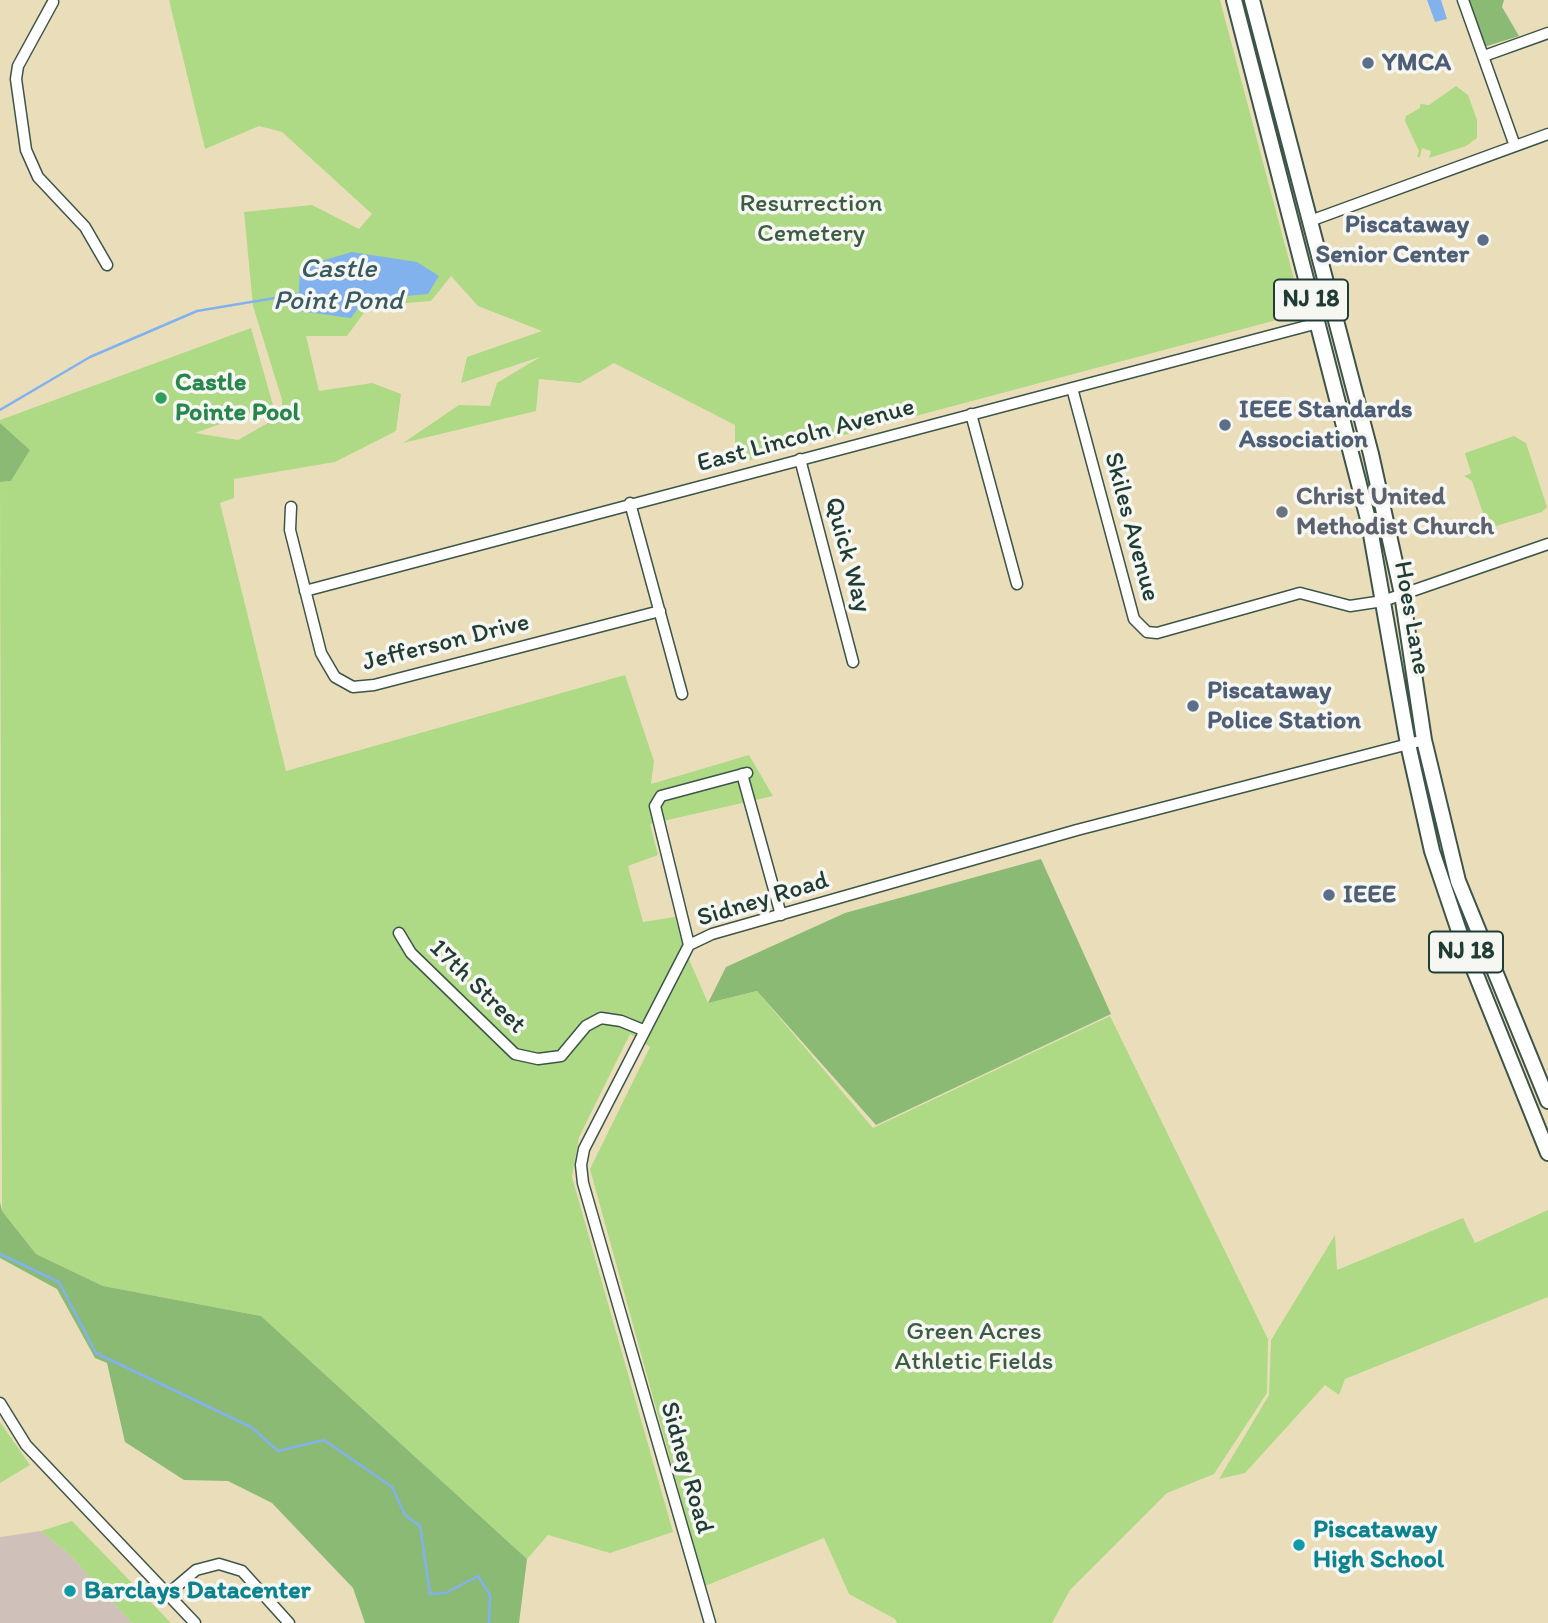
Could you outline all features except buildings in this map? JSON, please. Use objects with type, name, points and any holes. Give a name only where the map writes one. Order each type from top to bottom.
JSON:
[{"type":"highway","name":"Hoes Lane","points":[[1234,0],[1370,523],[1408,744],[1424,818],[1445,893],[1548,1153]]},
{"type":"highway","name":"Hoes Lane","points":[[1252,0],[1371,454],[1402,594],[1424,740],[1458,881],[1548,1101]]},
{"type":"street","points":[[1463,0],[1515,146]]},
{"type":"street","points":[[54,1],[18,66],[16,79],[26,150],[38,177],[85,227],[107,265]]},
{"type":"street","points":[[1484,56],[1548,33]]},
{"type":"street","points":[[1310,221],[1548,134]]},
{"type":"street","name":"East Lincoln Avenue","points":[[305,591],[1318,323]]},
{"type":"street","name":"Skiles Avenue","points":[[1072,388],[1134,619],[1139,627],[1147,632],[1157,633],[1300,593],[1350,606],[1383,601],[1548,544]]},
{"type":"street","points":[[971,414],[1017,584]]},
{"type":"street","name":"Quick Way","points":[[800,459],[853,663]]},
{"type":"street","points":[[630,503],[682,694]]},
{"type":"street","name":"Jefferson Drive","points":[[291,507],[290,530],[326,663],[335,677],[353,687],[374,685],[660,611]]},
{"type":"street","name":"Sidney Road","points":[[710,1623],[583,1183],[581,1165],[584,1149],[689,945],[712,934],[1087,827],[1424,740]]},
{"type":"street","points":[[689,945],[653,811],[661,796],[745,774],[781,915]]},
{"type":"street","name":"17th Street","points":[[399,933],[411,953],[515,1054],[538,1059],[561,1055],[586,1026],[601,1018],[621,1021],[643,1030]]},
{"type":"street","points":[[0,1403],[26,1445],[195,1623]]},
{"type":"street","points":[[169,1594],[196,1570],[219,1564],[242,1571],[289,1623]]},
{"type":"shaded area","points":[[41,1531],[69,1554],[132,1623],[0,1623],[0,1537]]},
{"type":"green space","points":[[169,0],[1220,0],[1303,313],[735,464],[735,425],[614,363],[580,383],[539,379],[536,411],[403,443],[459,405],[490,406],[497,383],[540,357],[461,383],[467,357],[542,331],[478,306],[451,276],[431,301],[369,306],[347,336],[306,336],[319,391],[372,383],[401,394],[396,431],[335,462],[234,479],[234,498],[220,503],[286,771],[625,675],[654,761],[651,784],[749,755],[773,796],[650,824],[658,855],[628,866],[643,922],[675,917],[682,943],[708,1003],[757,991],[873,1128],[1110,1016],[1268,1339],[1267,1393],[1214,1474],[1167,1493],[1070,1590],[1052,1623],[897,1623],[895,1619],[849,1594],[824,1538],[705,1586],[590,1169],[650,1047],[630,1034],[579,1137],[572,1177],[673,1532],[610,1553],[548,1535],[527,1559],[261,1316],[103,1286],[36,1254],[2,1211],[0,482],[11,481],[30,450],[0,423],[0,420],[251,328],[273,405],[195,433],[238,440],[282,415],[282,400],[253,306],[244,212],[312,205],[359,229],[372,214],[282,132],[259,126],[205,149]]},
{"type":"green space","points":[[1467,0],[1504,0],[1502,7],[1519,36],[1484,47]]},
{"type":"green space","points":[[1456,86],[1468,95],[1477,120],[1477,138],[1466,146],[1429,158],[1431,151],[1422,148],[1420,157],[1417,157],[1419,151],[1405,121],[1406,116],[1420,108],[1420,104],[1429,105]]},
{"type":"green space","points":[[0,423],[30,450],[11,481],[0,482]]},
{"type":"green space","points":[[1514,436],[1526,443],[1547,507],[1542,512],[1493,527],[1486,522],[1472,481],[1464,476],[1471,473],[1465,453]]},
{"type":"green space","points":[[1041,859],[1111,1014],[876,1125],[757,991],[708,1003],[726,967],[845,913]]},
{"type":"green space","points":[[0,1202],[2,1211],[36,1254],[103,1286],[261,1316],[527,1559],[519,1623],[365,1623],[353,1588],[272,1503],[228,1481],[184,1480],[125,1442],[107,1363],[95,1358],[57,1289],[0,1258]]},
{"type":"green space","points":[[1548,1210],[1548,1297],[1345,1379],[1339,1395],[1325,1385],[1245,1473],[1219,1479],[1269,1395],[1271,1340],[1335,1235],[1337,1270],[1463,1218],[1475,1243]]},
{"type":"green space","points":[[0,1422],[30,1465],[0,1483]]},
{"type":"green space","points":[[72,1521],[171,1623],[132,1623],[69,1554],[41,1531]]},
{"type":"water","points":[[1427,0],[1441,0],[1447,19],[1435,22]]},
{"type":"water","name":"Castle Point Pond","points":[[352,252],[417,262],[439,276],[428,294],[364,300],[351,318],[298,311],[300,267]]},
{"type":"waterway","points":[[0,410],[90,357],[197,311],[299,294]]},
{"type":"waterway","points":[[0,1254],[59,1282],[96,1353],[251,1427],[278,1451],[324,1440],[392,1487],[405,1515],[420,1526],[430,1594],[446,1593],[478,1576],[490,1595],[489,1623]]},
{"type":"place","name":"YMCA","points":[[1368,63]]},
{"type":"place","name":"Piscataway Senior Center","points":[[1483,240]]},
{"type":"place","name":"Castle Pointe Pool","points":[[161,398]]},
{"type":"place","name":"IEEE Standards Association","points":[[1225,425]]},
{"type":"place","name":"Christ United Methodist Church","points":[[1282,512]]},
{"type":"place","name":"Piscataway Police Station","points":[[1193,706]]},
{"type":"place","name":"IEEE","points":[[1329,895]]},
{"type":"place","name":"Piscataway High School","points":[[1299,1545]]},
{"type":"place","name":"Barclays Datacenter","points":[[70,1591]]},
{"type":"park label","name":"Resurrection Cemetery","points":[[811,218]]},
{"type":"park label","name":"Green Acres Athletic Fields","points":[[974,1347]]}]
